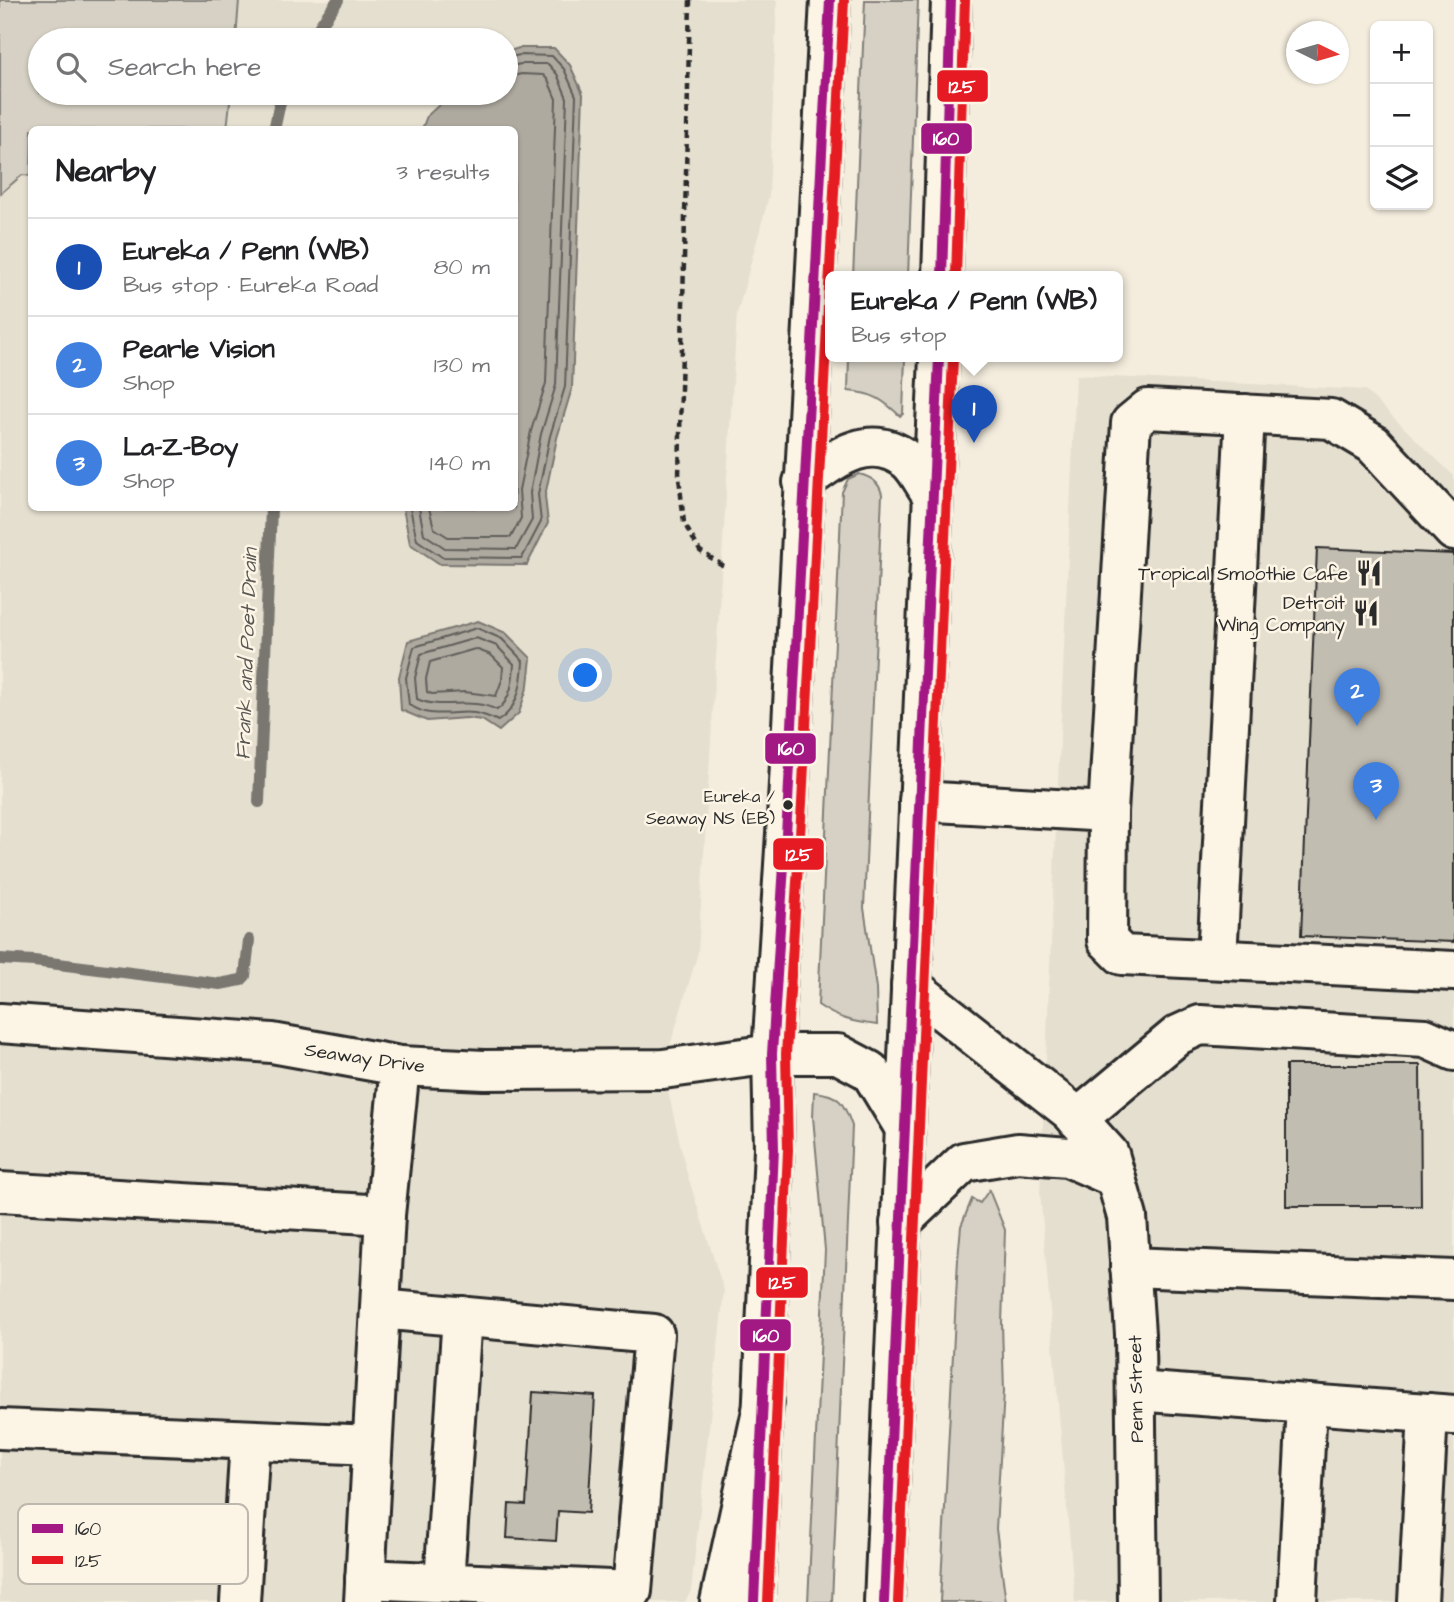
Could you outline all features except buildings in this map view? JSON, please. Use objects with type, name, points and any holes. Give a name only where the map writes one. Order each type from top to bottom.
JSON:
[{"type":"main road","points":[[754,1602],[774,1149],[772,1054],[788,802],[830,0]]},
{"type":"main road","points":[[942,271],[951,0]]},
{"type":"main road","points":[[884,1602],[939,362]]},
{"type":"main road","points":[[1454,531],[1373,444],[1331,419],[1148,409],[1130,423],[1108,812],[1107,940],[1122,955],[1454,971]]},
{"type":"main road","points":[[1217,959],[1245,414]]},
{"type":"main road","points":[[803,482],[844,454],[878,446],[908,461],[933,496]]},
{"type":"main road","points":[[919,800],[1108,812]]},
{"type":"main road","name":"Penn Street","points":[[911,986],[1070,1111],[1110,1154],[1127,1217],[1136,1391],[1138,1602]]},
{"type":"main road","name":"Seaway Drive","points":[[0,1023],[272,1043],[400,1066],[484,1070],[663,1069],[772,1054],[838,1054],[870,1071],[904,1127]]},
{"type":"main road","points":[[1077,1119],[1178,1035],[1199,1025],[1425,1038],[1454,1051]]},
{"type":"main road","points":[[380,1309],[654,1334],[632,1591],[444,1582],[364,1590],[385,1215],[400,1066]]},
{"type":"main road","points":[[900,1223],[964,1163],[1018,1153],[1068,1157],[1116,1178]]},
{"type":"main road","points":[[0,1192],[385,1215]]},
{"type":"main road","points":[[1130,1266],[1454,1280]]},
{"type":"main road","points":[[444,1582],[462,1317]]},
{"type":"main road","points":[[1136,1391],[1441,1414],[1418,1602]]},
{"type":"main road","points":[[720,1602],[764,1402]]},
{"type":"main road","points":[[1297,1602],[1307,1404]]},
{"type":"main road","points":[[0,1429],[372,1446]]},
{"type":"main road","points":[[246,1504],[250,1440]]},
{"type":"main road","points":[[240,1602],[241,1584]]},
{"type":"path","points":[[690,0],[679,477],[684,523],[700,551],[724,566]]},
{"type":"shaded area","points":[[0,0],[777,0],[769,196],[737,314],[698,953],[663,1069],[686,1170],[724,1291],[691,1591],[685,1602],[0,1602]]},
{"type":"shaded area","points":[[0,0],[239,0],[237,28],[28,28],[28,105],[230,105],[227,126],[28,126],[28,176],[22,175],[0,194]]},
{"type":"shaded area","points":[[865,0],[918,0],[908,271],[853,271]]},
{"type":"shaded area","points":[[849,362],[905,362],[903,414],[900,416],[871,395],[848,391]]},
{"type":"shaded area","points":[[1076,375],[1365,390],[1454,476],[1454,1602],[1075,1602],[1040,1192]]},
{"type":"shaded area","points":[[859,474],[874,481],[882,494],[864,908],[876,988],[877,1025],[846,1019],[818,1005],[842,492],[848,479]]},
{"type":"shaded area","points":[[814,1092],[830,1095],[840,1101],[852,1126],[832,1602],[808,1602],[825,1250],[813,1117]]},
{"type":"shaded area","points":[[989,1190],[1005,1230],[1002,1324],[1004,1391],[996,1529],[1006,1602],[940,1602],[961,1226],[972,1199],[980,1203]]},
{"type":"water","points":[[518,48],[554,48],[570,65],[583,94],[572,388],[557,438],[545,496],[548,523],[527,565],[440,564],[410,544],[404,511],[518,511],[518,126],[423,126],[427,116],[439,105],[518,105]]},
{"type":"water","points":[[478,621],[506,633],[531,658],[528,685],[519,713],[499,731],[482,720],[466,718],[427,721],[401,710],[399,677],[408,641]]},
{"type":"waterway","name":"Frank and Poet Drain","points":[[318,28],[338,0]]},
{"type":"waterway","name":"Frank and Poet Drain","points":[[275,126],[279,105]]},
{"type":"waterway","name":"Frank and Poet Drain","points":[[259,802],[271,511]]},
{"type":"waterway","name":"Frank and Poet Drain","points":[[0,959],[220,984],[241,980],[245,976],[249,940]]},
{"type":"transit line","name":"160","points":[[754,1602],[774,1149],[772,1054],[788,802],[830,0]]},
{"type":"transit line","name":"160","points":[[942,271],[951,0]]},
{"type":"transit line","name":"125","points":[[956,271],[965,0]]},
{"type":"transit line","name":"125","points":[[830,271],[844,1]]},
{"type":"transit line","name":"125","points":[[768,1602],[788,1150],[786,1054],[825,362]]},
{"type":"transit line","name":"160","points":[[884,1602],[939,362]]},
{"type":"transit line","name":"125","points":[[898,1602],[953,362]]},
{"type":"place","name":"Eureka / Penn (WB)","points":[[974,443]]},
{"type":"place","name":"Tropical Smoothie Cafe","points":[[1369,573]]},
{"type":"place","name":"Detroit Wing Company","points":[[1366,613]]},
{"type":"place","name":"Pearle Vision","points":[[1357,726]]},
{"type":"place","name":"Eureka / Seaway NS (EB)","points":[[788,805]]},
{"type":"place","name":"La-Z-Boy","points":[[1376,820]]}]
